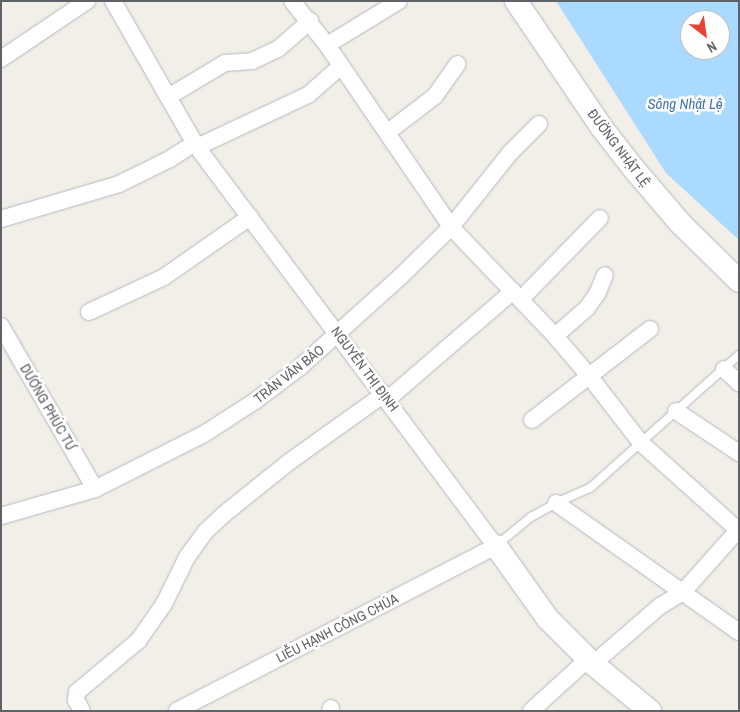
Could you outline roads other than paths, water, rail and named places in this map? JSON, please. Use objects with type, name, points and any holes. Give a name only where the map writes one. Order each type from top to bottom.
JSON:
[{"type":"street","points":[[1,59],[87,1]]},
{"type":"street","name":"NGUYỄN THỊ ĐỊNH","points":[[113,1],[196,145],[386,396],[548,619],[591,662],[650,711]]},
{"type":"street","points":[[292,1],[310,21],[327,45],[451,227],[555,336],[590,377],[640,443],[738,530],[682,593],[660,606],[531,711]]},
{"type":"street","points":[[327,45],[379,6],[399,1]]},
{"type":"street","name":"ĐƯỜNG NHẬT LỆ","points":[[516,1],[602,128],[634,169],[681,224],[739,281]]},
{"type":"street","points":[[168,97],[226,63],[252,60],[278,49],[310,21]]},
{"type":"street","points":[[388,132],[435,96],[457,64]]},
{"type":"street","points":[[1,219],[119,184],[196,145],[308,95],[341,66]]},
{"type":"street","name":"TRẦN VĂN BẢO","points":[[1,516],[95,489],[151,462],[222,423],[299,368],[338,334],[451,227],[510,153],[539,124]]},
{"type":"street","points":[[89,312],[164,278],[250,217]]},
{"type":"street","points":[[82,711],[76,700],[77,692],[138,641],[164,604],[187,557],[206,532],[223,515],[289,462],[386,396],[517,295],[600,218]]},
{"type":"street","points":[[555,336],[587,308],[598,292],[605,275]]},
{"type":"street","points":[[532,420],[650,329]]},
{"type":"street","name":"DƯƠNG PHÚC TƯ","points":[[4,335],[95,489]]},
{"type":"street","points":[[724,369],[739,383]]},
{"type":"street","points":[[676,411],[739,453]]},
{"type":"street","points":[[556,503],[739,632]]},
{"type":"street","name":"LIỄU HẠNH CÔNG CHÚA","points":[[177,711],[200,706],[496,546]]},
{"type":"lane","points":[[496,546],[531,518],[556,503],[590,488],[739,355]]},
{"type":"water","name":"Sông Nhật Lệ","points":[[556,1],[739,1],[739,240],[666,173]]}]
